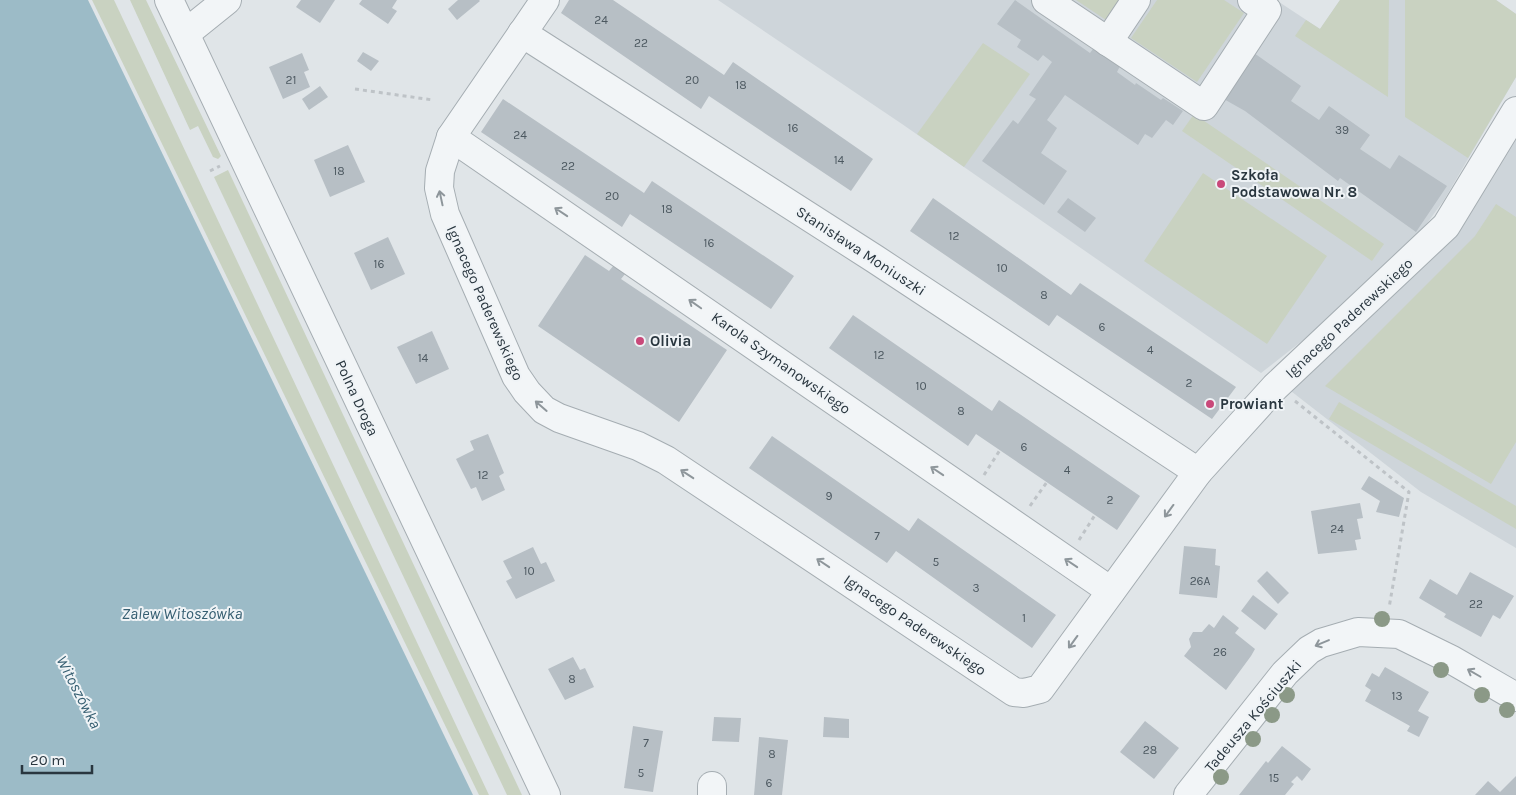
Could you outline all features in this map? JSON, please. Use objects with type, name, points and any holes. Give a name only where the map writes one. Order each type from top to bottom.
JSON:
[{"type":"street","name":"Polna Droga","points":[[169,0],[546,795]]},
{"type":"street","points":[[186,33],[227,0]]},
{"type":"street","name":"Ignacego Paderewskiego","points":[[545,0],[451,137],[440,171],[439,188],[442,204],[516,376],[527,392],[544,410],[571,424],[638,446],[666,460],[1014,692],[1024,694],[1040,689],[1198,472],[1278,384],[1446,226],[1516,111]]},
{"type":"street","points":[[1046,0],[1204,106],[1266,10],[1252,0]]},
{"type":"street","points":[[1108,42],[1136,0]]},
{"type":"street","name":"Stanisława Moniuszki","points":[[522,33],[875,259],[1198,472]]},
{"type":"street","name":"Karola Szymanowskiego","points":[[451,137],[1111,590]]},
{"type":"street","name":"Tadeusza Kościuszki","points":[[1188,795],[1285,673],[1309,650],[1330,640],[1358,632],[1399,634],[1452,660],[1516,697]]},
{"type":"path","points":[[355,89],[433,100]]},
{"type":"path","points":[[210,172],[220,166]]},
{"type":"path","points":[[1278,384],[1409,492],[1388,614]]},
{"type":"path","points":[[979,482],[1000,450]]},
{"type":"path","points":[[1026,513],[1047,482]]},
{"type":"path","points":[[1074,547],[1095,515]]},
{"type":"shaded area","name":"Szkoła Podstawowa Nr. 8","points":[[718,0],[1276,0],[1320,29],[1340,0],[1496,0],[1516,14],[1516,77],[1444,200],[1417,237],[1307,337],[1261,373],[902,124]]},
{"type":"shaded area","points":[[1516,138],[1516,548],[1421,492],[1287,388],[1463,224]]},
{"type":"green space","points":[[92,0],[114,0],[489,795],[479,795]]},
{"type":"green space","points":[[130,0],[146,0],[221,156],[218,159],[213,157],[198,126],[190,130]]},
{"type":"green space","points":[[1076,0],[1119,0],[1106,20]]},
{"type":"green space","points":[[1157,0],[1224,0],[1244,13],[1197,82],[1131,38]]},
{"type":"green space","points":[[1340,0],[1389,0],[1388,97],[1295,36],[1306,20],[1320,29]]},
{"type":"green space","points":[[1405,0],[1496,0],[1516,14],[1516,77],[1468,158],[1405,117]]},
{"type":"green space","points":[[983,43],[1030,74],[964,167],[917,134]]},
{"type":"green space","points":[[1194,114],[1384,244],[1372,261],[1182,131]]},
{"type":"green space","points":[[228,170],[522,795],[507,795],[214,177]]},
{"type":"green space","points":[[1203,173],[1327,256],[1267,344],[1144,261]]},
{"type":"green space","points":[[1496,204],[1516,217],[1516,442],[1491,484],[1325,386],[1475,236]]},
{"type":"green space","points":[[1339,402],[1516,506],[1516,529],[1329,419]]},
{"type":"water","name":"Zalew Witoszówka","points":[[0,0],[88,0],[473,795],[0,795]]},
{"type":"building","points":[[301,0],[335,0],[320,23],[296,7]]},
{"type":"building","points":[[362,0],[397,0],[392,8],[397,11],[388,24],[359,4]]},
{"type":"building","points":[[458,0],[480,1],[457,20],[448,9]]},
{"type":"building","points":[[569,0],[613,0],[724,75],[733,62],[873,159],[851,191],[709,96],[701,109],[561,13]]},
{"type":"building","points":[[1015,0],[1090,53],[1093,49],[1120,66],[1117,72],[1135,85],[1136,83],[1161,100],[1163,98],[1183,111],[1173,125],[1166,120],[1152,138],[1145,134],[1138,145],[1065,95],[1047,120],[1057,128],[1041,153],[1067,171],[1044,205],[982,161],[1013,120],[1018,124],[1036,99],[1029,95],[1052,62],[1043,55],[1038,61],[1017,47],[1021,40],[997,24]]},
{"type":"building","points":[[363,52],[379,61],[371,71],[357,61]]},
{"type":"building","points":[[302,53],[309,70],[304,72],[310,87],[283,99],[269,67]]},
{"type":"building","points":[[1254,53],[1301,86],[1291,101],[1319,120],[1329,106],[1370,135],[1360,149],[1390,169],[1399,155],[1447,186],[1416,232],[1340,178],[1338,181],[1245,111],[1222,98]]},
{"type":"building","points":[[320,86],[328,97],[309,110],[302,99]]},
{"type":"building","points":[[503,99],[644,193],[652,181],[794,276],[771,309],[630,214],[622,227],[481,132]]},
{"type":"building","points":[[348,145],[365,182],[330,197],[314,160]]},
{"type":"building","points":[[933,198],[1071,295],[1080,283],[1236,387],[1212,419],[1057,315],[1049,326],[910,231]]},
{"type":"building","points":[[1068,198],[1096,218],[1085,232],[1057,212]]},
{"type":"building","points":[[388,237],[405,274],[371,290],[354,253]]},
{"type":"building","points":[[585,255],[609,271],[614,265],[625,274],[621,279],[727,350],[679,422],[538,326]]},
{"type":"building","points":[[853,315],[992,411],[999,400],[1140,496],[1117,530],[976,434],[968,446],[829,348]]},
{"type":"building","points":[[432,331],[449,369],[416,384],[397,347]]},
{"type":"building","points":[[488,434],[504,473],[499,476],[505,490],[482,501],[476,487],[471,489],[456,459],[474,450],[470,441]]},
{"type":"building","points":[[772,436],[909,531],[918,518],[1056,615],[1032,648],[896,551],[887,563],[749,468]]},
{"type":"building","points":[[1369,476],[1404,498],[1399,517],[1376,512],[1380,501],[1361,489]]},
{"type":"building","points":[[1360,503],[1363,518],[1357,519],[1361,539],[1355,540],[1357,550],[1318,554],[1311,511]]},
{"type":"building","points":[[1184,546],[1216,549],[1215,565],[1220,566],[1217,598],[1179,594]]},
{"type":"building","points":[[533,547],[541,564],[546,562],[555,581],[516,599],[506,581],[512,578],[503,561]]},
{"type":"building","points":[[1267,571],[1289,593],[1278,604],[1257,581]]},
{"type":"building","points":[[1470,572],[1514,596],[1500,619],[1493,615],[1481,637],[1444,617],[1446,614],[1419,598],[1430,579],[1457,595]]},
{"type":"building","points":[[1253,595],[1278,614],[1265,630],[1241,611]]},
{"type":"building","points":[[1223,615],[1239,628],[1235,633],[1255,649],[1226,690],[1184,656],[1191,647],[1189,639],[1193,632],[1202,632],[1209,624],[1214,628]]},
{"type":"building","points":[[573,657],[580,670],[585,668],[594,687],[565,700],[548,669]]},
{"type":"building","points":[[1385,667],[1429,692],[1418,711],[1429,717],[1419,737],[1407,731],[1410,726],[1365,701],[1371,690],[1365,686],[1372,673],[1379,677]]},
{"type":"building","points":[[714,717],[741,718],[739,742],[712,741]]},
{"type":"building","points":[[824,717],[849,719],[849,738],[823,737]]},
{"type":"building","points":[[1145,721],[1179,748],[1154,779],[1120,752]]},
{"type":"building","points":[[633,726],[663,731],[653,792],[624,788]]},
{"type":"building","points":[[759,737],[788,740],[782,795],[754,795]]},
{"type":"building","points":[[1282,746],[1311,769],[1302,781],[1297,776],[1291,782],[1294,784],[1285,795],[1239,795],[1266,761],[1268,763]]},
{"type":"building","points":[[1516,776],[1516,795],[1475,795],[1488,781],[1500,792]]},
{"type":"place","name":"Szkoła Podstawowa Nr. 8","points":[[1221,184]]},
{"type":"place","name":"Olivia","points":[[640,341]]},
{"type":"place","name":"Prowiant","points":[[1210,404]]},
{"type":"water label","name":"Witoszówka","points":[[79,692]]}]
